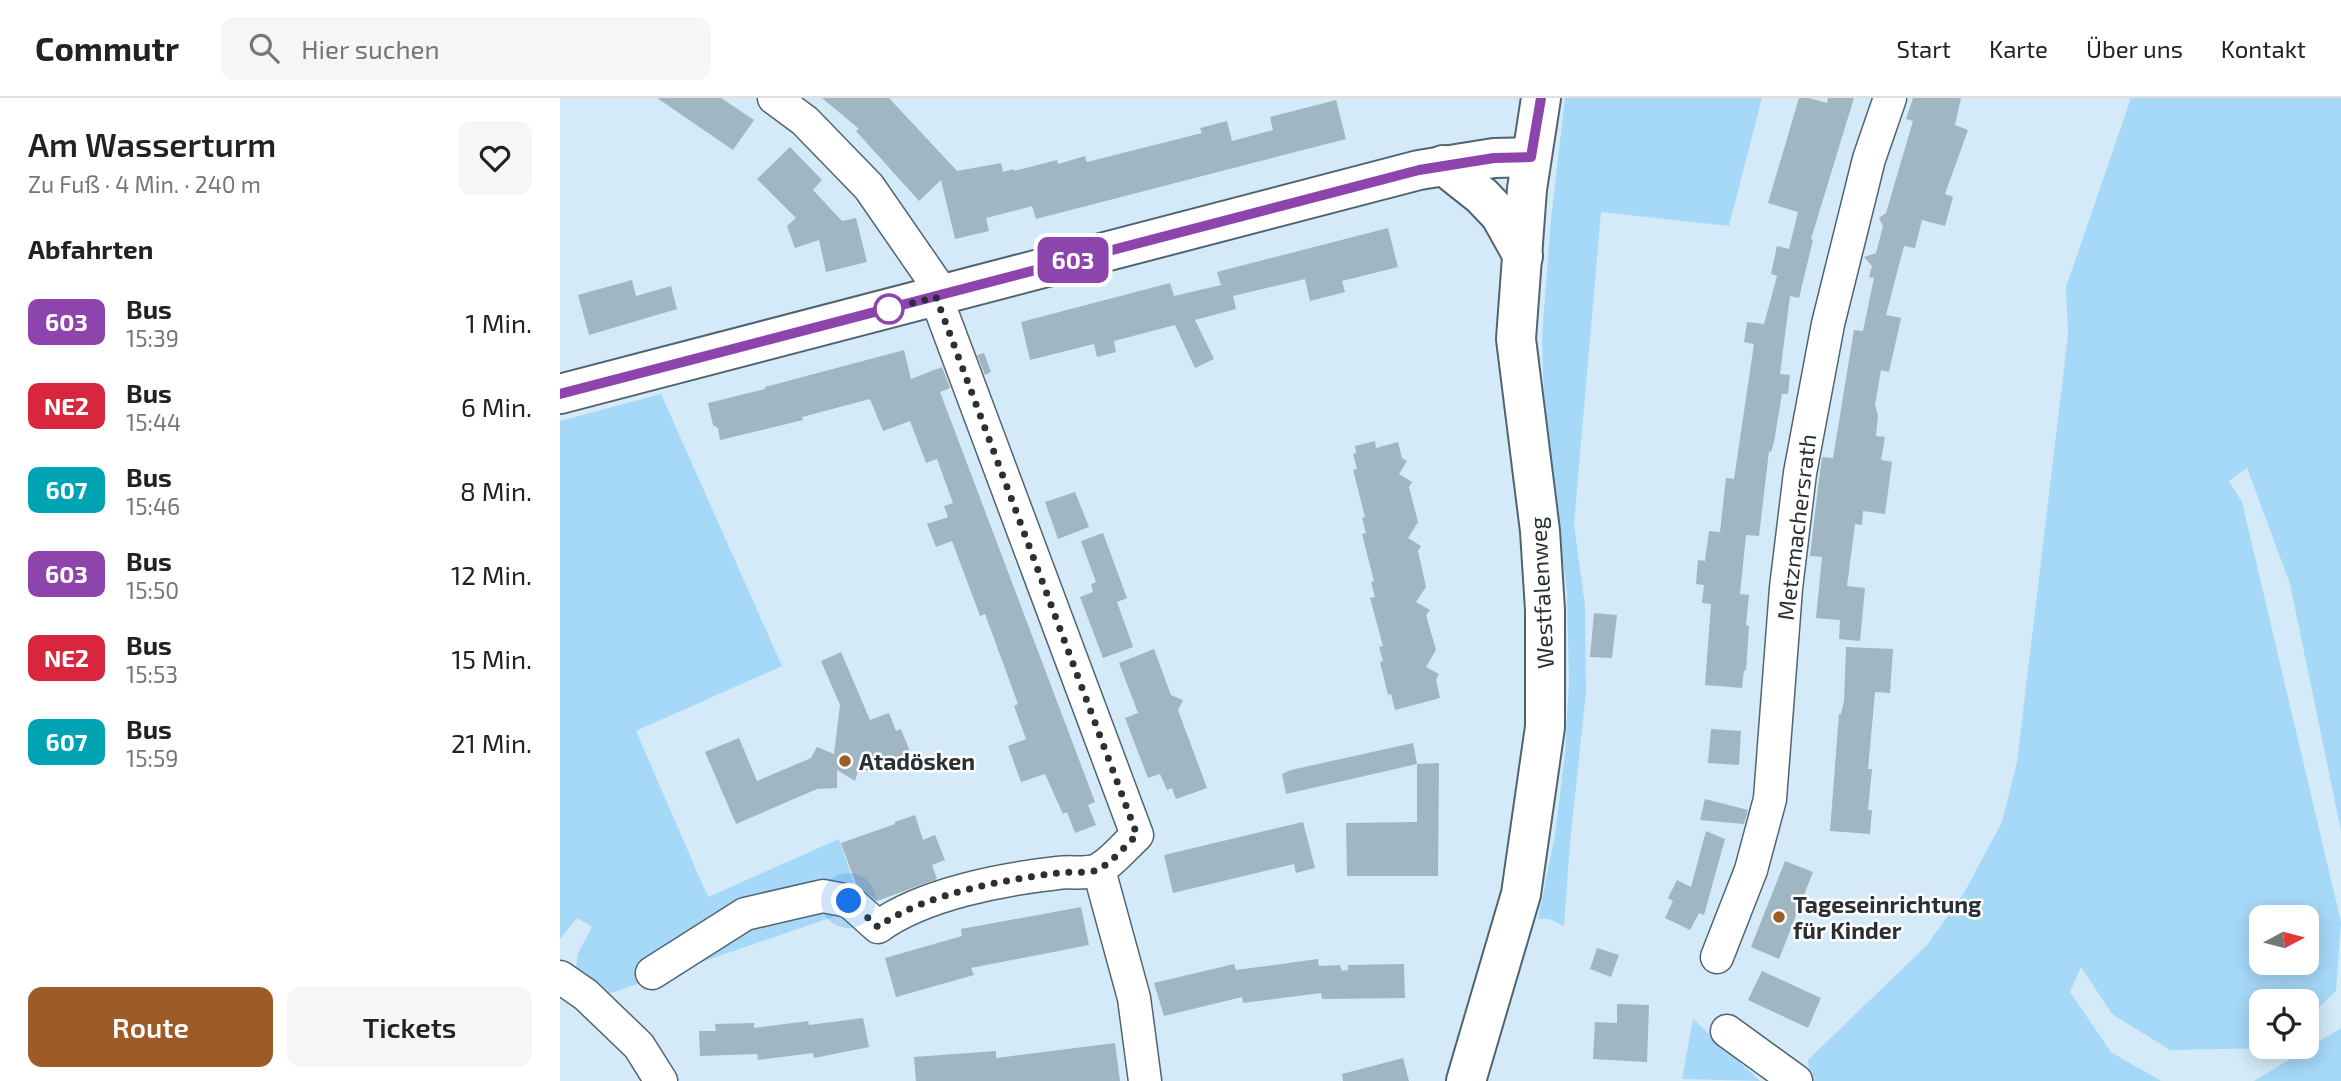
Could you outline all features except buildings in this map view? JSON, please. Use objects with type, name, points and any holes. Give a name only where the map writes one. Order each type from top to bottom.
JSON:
[{"type":"street","points":[[652,973],[745,914],[823,896],[849,901],[878,927],[895,915],[927,901],[1004,882],[1058,873],[1099,870],[1137,835],[939,296],[869,187],[805,121],[774,98]]},
{"type":"street","name":"Westfalenweg","points":[[1466,1081],[1521,894],[1545,727],[1545,610],[1540,531],[1516,339],[1531,157],[1541,98]]},
{"type":"street","name":"Metzmachersrath","points":[[1717,957],[1751,870],[1770,799],[1786,588],[1800,473],[1828,324],[1869,159],[1890,98]]},
{"type":"street","points":[[560,394],[1443,165],[1494,158],[1531,157]]},
{"type":"street","points":[[1443,165],[1482,195],[1500,215],[1522,256]]},
{"type":"street","points":[[1099,870],[1135,998],[1145,1081]]},
{"type":"street","points":[[560,977],[586,995],[639,1046],[662,1081]]},
{"type":"street","points":[[1727,1031],[1796,1081]]},
{"type":"shaded area","points":[[1565,98],[1762,98],[1729,226],[1601,212],[1574,524],[1585,606],[1586,692],[1564,926],[1549,919],[1538,919],[1555,835],[1565,753],[1569,682],[1567,594],[1544,396],[1542,337],[1551,219]]},
{"type":"shaded area","points":[[2131,98],[2341,98],[2341,831],[2290,584],[2247,468],[2229,481],[2242,502],[2341,922],[2336,991],[2319,1007],[2319,989],[2249,989],[2249,1048],[2170,1050],[2112,1014],[2081,967],[2070,992],[2111,1052],[2161,1081],[1810,1081],[1808,1060],[1927,945],[1964,893],[2002,822],[2017,762],[2068,335],[2066,287]]},
{"type":"shaded area","points":[[661,394],[782,666],[636,731],[708,897],[839,839],[862,907],[602,996],[576,967],[578,953],[592,927],[577,918],[560,939],[560,421]]},
{"type":"shaded area","points":[[1693,1019],[1760,1081],[1682,1079]]},
{"type":"shaded area","points":[[2341,1028],[2341,1081],[2254,1081],[2290,1059],[2319,1059],[2319,1041]]},
{"type":"bus line","name":"603","points":[[560,394],[1419,170],[1494,158],[1531,157],[1541,98]]},
{"type":"place","name":"Atadösken","points":[[845,761]]},
{"type":"place","name":"Tageseinrichtung für Kinder","points":[[1779,917]]},
{"type":"route","points":[[849,901],[878,927],[895,915],[927,901],[991,885],[1058,873],[1099,870],[1137,835],[936,297],[886,310],[889,309]]}]
